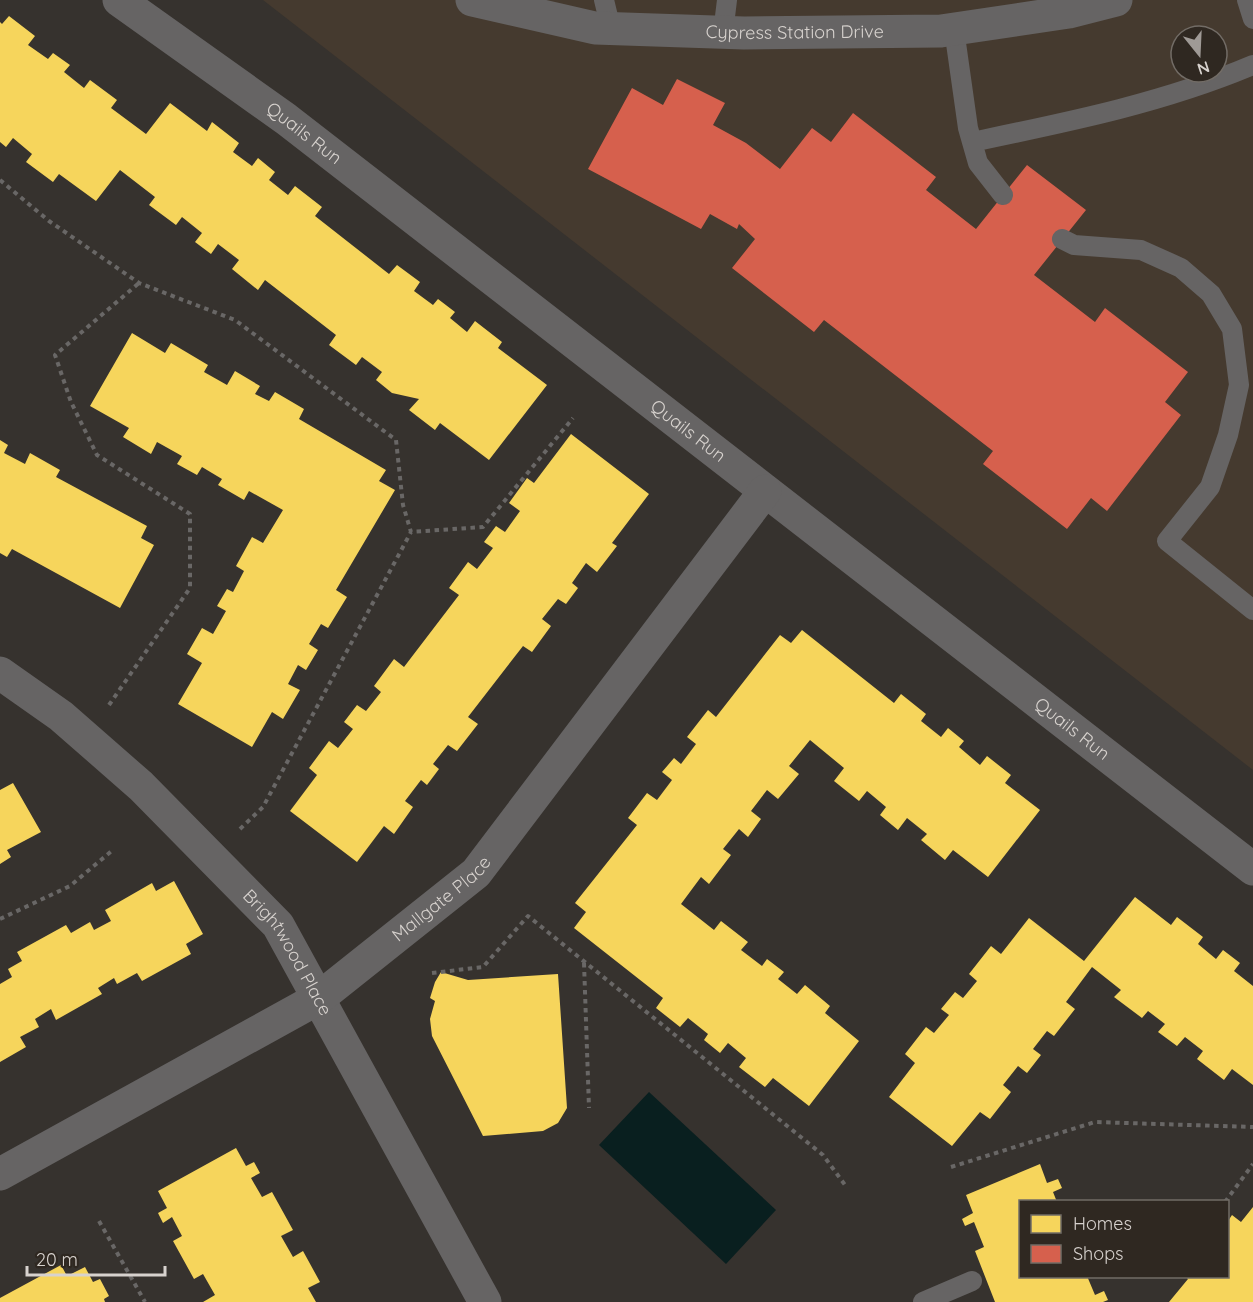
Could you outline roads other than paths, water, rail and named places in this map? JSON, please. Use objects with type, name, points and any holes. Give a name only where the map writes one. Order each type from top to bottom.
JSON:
[{"type":"street","name":"Quails Run","points":[[119,0],[286,119],[1253,869]]},
{"type":"street","name":"Cypress Station Drive","points":[[472,0],[595,28],[608,15],[723,33],[941,31],[1069,12],[1116,0]]},
{"type":"street","name":"Mallgate Place","points":[[0,1174],[319,998],[476,873],[765,491]]},
{"type":"street","name":"Brightwood Place","points":[[0,673],[62,716],[141,786],[278,925],[485,1302]]},
{"type":"lane","points":[[723,33],[727,0]]},
{"type":"lane","points":[[1247,0],[1253,19]]},
{"type":"lane","points":[[954,29],[968,128],[978,163],[1003,195]]},
{"type":"lane","points":[[972,142],[1111,112],[1208,84],[1253,65]]},
{"type":"lane","points":[[1062,239],[1074,245],[1141,250],[1181,268],[1211,294],[1232,329],[1245,368],[1228,435],[1210,487],[1167,541],[1253,610]]},
{"type":"lane","points":[[923,1302],[972,1281]]},
{"type":"water","points":[[649,1092],[776,1210],[726,1264],[599,1145]]}]
